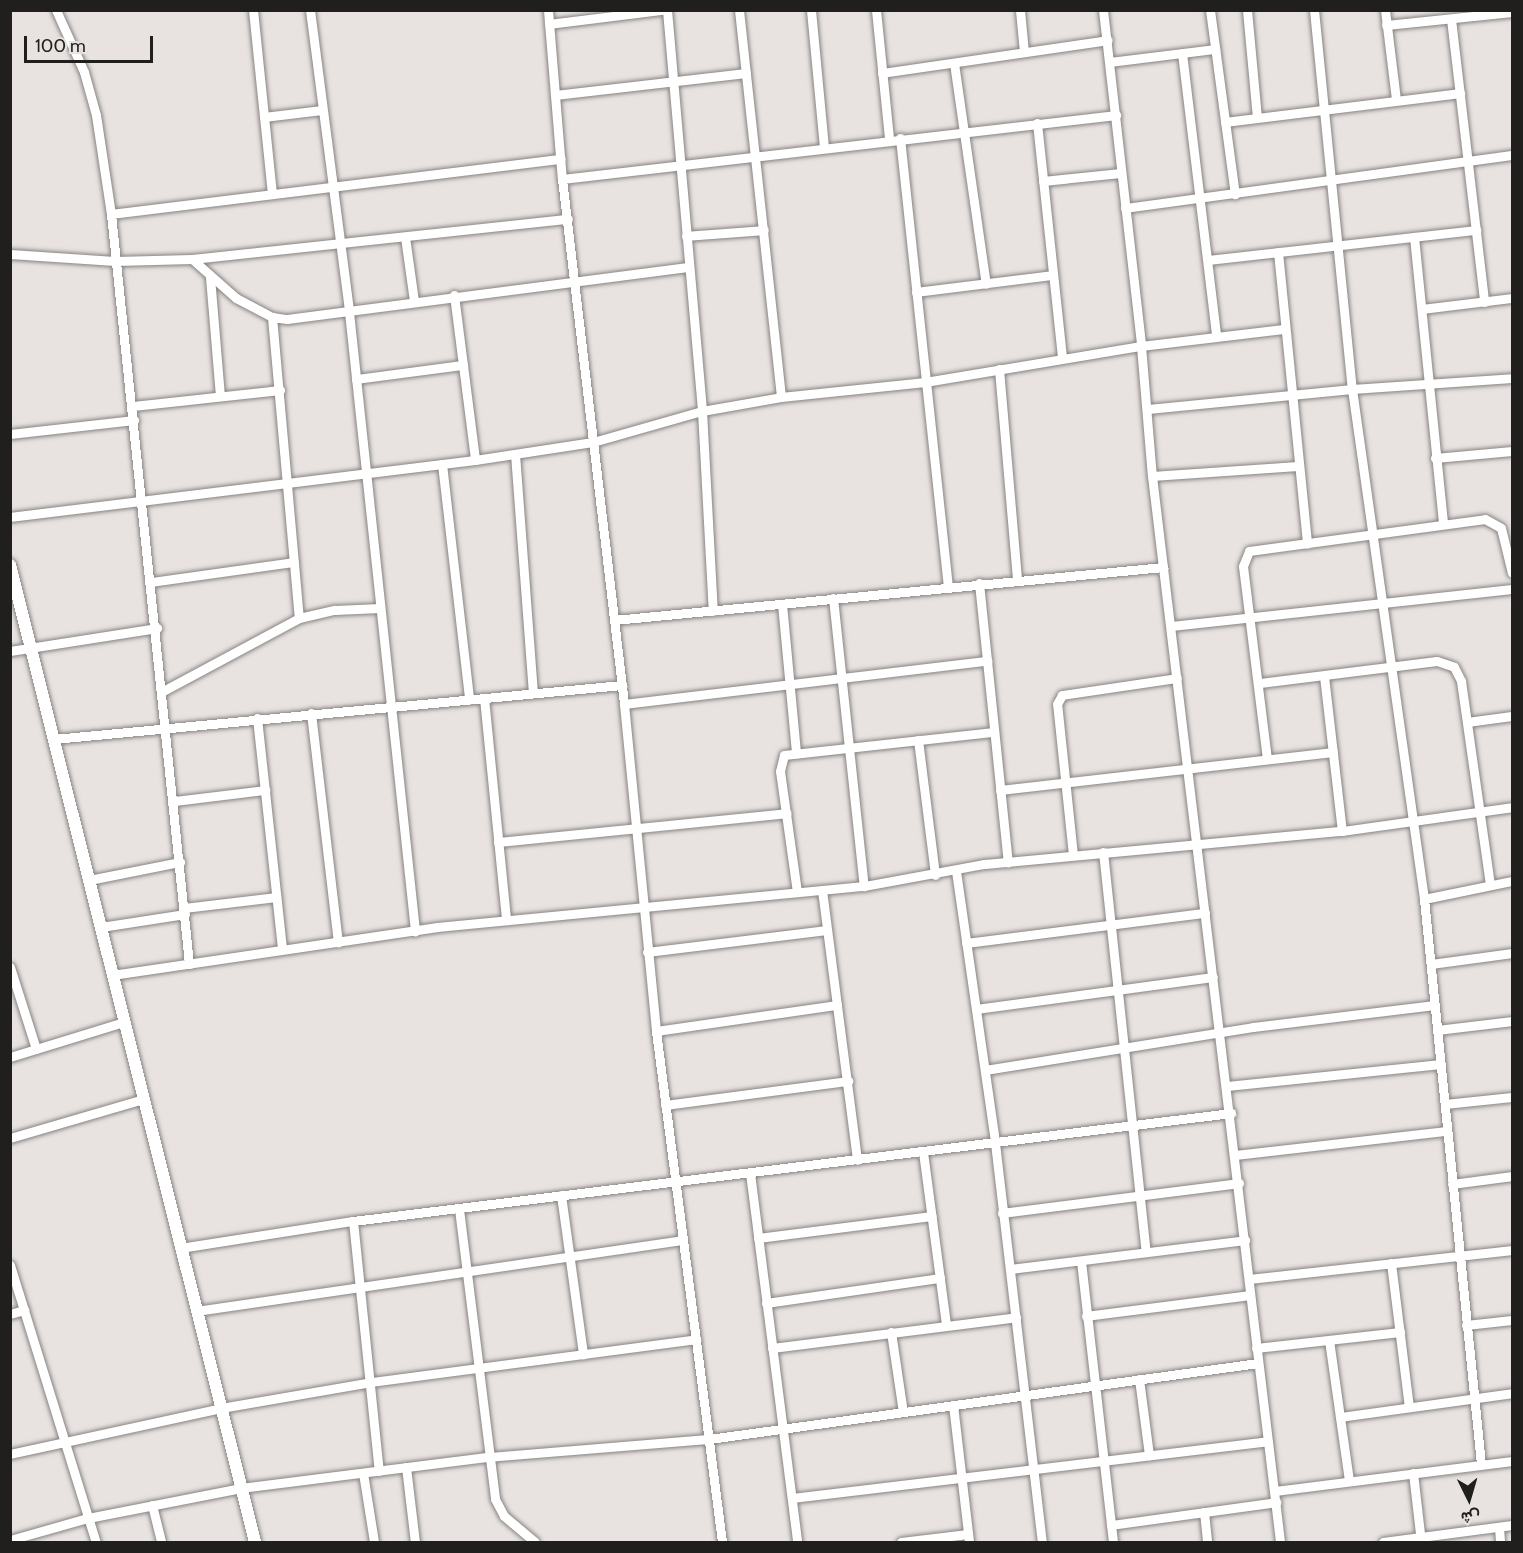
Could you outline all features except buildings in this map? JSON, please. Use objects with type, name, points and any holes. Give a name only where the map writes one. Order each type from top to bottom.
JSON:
[{"type":"main road","points":[[10,565],[255,1542]]},
{"type":"street","points":[[56,10],[84,72],[96,115],[111,214],[164,691],[189,964]]},
{"type":"street","points":[[253,10],[272,194]]},
{"type":"street","points":[[310,10],[338,245],[349,312],[415,931]]},
{"type":"street","points":[[548,10],[562,179],[576,280],[622,685],[642,906],[664,1105],[722,1542]]},
{"type":"street","points":[[549,24],[662,10]]},
{"type":"street","points":[[667,10],[702,411],[713,611]]},
{"type":"street","points":[[739,10],[757,156],[781,397]]},
{"type":"street","points":[[811,10],[824,147]]},
{"type":"street","points":[[876,10],[889,139]]},
{"type":"street","points":[[1020,10],[1024,52]]},
{"type":"street","points":[[1103,10],[1148,409],[1152,476],[1231,1113],[1280,1542]]},
{"type":"street","points":[[1210,10],[1235,194]]},
{"type":"street","points":[[1247,10],[1257,117]]},
{"type":"street","points":[[1314,10],[1333,181],[1352,389],[1424,899],[1481,1464]]},
{"type":"street","points":[[1385,10],[1395,100]]},
{"type":"street","points":[[1386,25],[1512,12]]},
{"type":"street","points":[[1451,19],[1484,302]]},
{"type":"street","points":[[882,73],[1108,40]]},
{"type":"street","points":[[1110,62],[1215,49]]},
{"type":"street","points":[[1182,53],[1216,336]]},
{"type":"street","points":[[954,63],[986,284]]},
{"type":"street","points":[[555,95],[746,73]]},
{"type":"street","points":[[1225,122],[1460,93]]},
{"type":"street","points":[[264,117],[322,110]]},
{"type":"street","points":[[562,179],[889,139],[1116,115]]},
{"type":"street","points":[[1037,123],[1062,358]]},
{"type":"street","points":[[900,138],[948,586]]},
{"type":"street","points":[[1125,208],[1512,155]]},
{"type":"street","points":[[111,214],[561,159]]},
{"type":"street","points":[[1043,181],[1121,173]]},
{"type":"street","points":[[10,254],[115,261],[192,259],[568,219]]},
{"type":"street","points":[[686,236],[764,230]]},
{"type":"street","points":[[1208,260],[1476,230]]},
{"type":"street","points":[[405,237],[414,301]]},
{"type":"street","points":[[1414,237],[1422,309],[1426,384],[1443,524]]},
{"type":"street","points":[[1278,252],[1283,329],[1307,544]]},
{"type":"street","points":[[192,259],[236,298],[272,316],[305,318],[454,295],[688,267]]},
{"type":"street","points":[[916,292],[1053,275]]},
{"type":"street","points":[[210,277],[220,396]]},
{"type":"street","points":[[454,295],[475,460]]},
{"type":"street","points":[[1422,309],[1512,298]]},
{"type":"street","points":[[272,316],[289,483],[298,618]]},
{"type":"street","points":[[10,517],[475,460],[593,442],[702,411],[781,397],[925,382],[1141,346],[1283,329]]},
{"type":"street","points":[[356,379],[463,365]]},
{"type":"street","points":[[999,369],[1017,580]]},
{"type":"street","points":[[1148,409],[1352,389],[1512,378]]},
{"type":"street","points":[[133,406],[280,390]]},
{"type":"street","points":[[10,434],[134,420]]},
{"type":"street","points":[[1435,458],[1512,451]]},
{"type":"street","points":[[515,454],[533,693]]},
{"type":"street","points":[[442,464],[469,699]]},
{"type":"street","points":[[1152,476],[1299,466]]},
{"type":"street","points":[[1267,759],[1244,557],[1249,551],[1372,536],[1443,524],[1494,522],[1501,528],[1512,573]]},
{"type":"street","points":[[151,582],[294,562]]},
{"type":"street","points":[[614,620],[1163,567]]},
{"type":"street","points":[[979,583],[1008,862]]},
{"type":"street","points":[[1171,626],[1512,589]]},
{"type":"street","points":[[833,598],[864,886]]},
{"type":"street","points":[[782,604],[796,753]]},
{"type":"street","points":[[164,691],[298,618],[335,610],[380,608]]},
{"type":"street","points":[[10,651],[31,645],[157,628]]},
{"type":"street","points":[[624,704],[842,676],[987,661]]},
{"type":"street","points":[[1260,683],[1448,663],[1461,681],[1490,885]]},
{"type":"street","points":[[1324,676],[1342,831]]},
{"type":"street","points":[[1073,855],[1058,704],[1062,695],[1177,678]]},
{"type":"street","points":[[54,739],[167,726],[622,685]]},
{"type":"street","points":[[484,698],[506,920]]},
{"type":"street","points":[[310,713],[338,942]]},
{"type":"street","points":[[1467,722],[1512,716]]},
{"type":"street","points":[[257,718],[282,949]]},
{"type":"street","points":[[797,892],[780,762],[784,755],[994,732]]},
{"type":"street","points":[[918,740],[935,875]]},
{"type":"street","points":[[1000,790],[1333,752]]},
{"type":"street","points":[[175,801],[265,790]]},
{"type":"street","points":[[112,975],[282,949],[506,920],[864,886],[1008,862],[1196,842],[1342,831],[1512,807]]},
{"type":"street","points":[[498,842],[787,813]]},
{"type":"street","points":[[1103,852],[1146,1252]]},
{"type":"street","points":[[89,880],[180,862]]},
{"type":"street","points":[[956,871],[985,1070],[1042,1542]]},
{"type":"street","points":[[1424,899],[1512,881]]},
{"type":"street","points":[[822,890],[857,1160]]},
{"type":"street","points":[[100,927],[276,897]]},
{"type":"street","points":[[966,944],[1205,913]]},
{"type":"street","points":[[647,952],[827,930]]},
{"type":"street","points":[[1431,964],[1512,953]]},
{"type":"street","points":[[10,968],[36,1049]]},
{"type":"street","points":[[976,1009],[1213,978]]},
{"type":"street","points":[[656,1031],[837,1005]]},
{"type":"street","points":[[985,1070],[1221,1034],[1435,1005]]},
{"type":"street","points":[[1437,1030],[1512,1021]]},
{"type":"street","points":[[10,1057],[124,1022]]},
{"type":"street","points":[[1227,1086],[1441,1064]]},
{"type":"street","points":[[664,1105],[848,1081]]},
{"type":"street","points":[[1444,1104],[1512,1097]]},
{"type":"street","points":[[10,1138],[143,1099]]},
{"type":"street","points":[[180,1248],[353,1221],[1231,1113]]},
{"type":"street","points":[[1235,1155],[1447,1131]]},
{"type":"street","points":[[923,1152],[946,1325]]},
{"type":"street","points":[[750,1173],[798,1542]]},
{"type":"street","points":[[1452,1184],[1512,1176]]},
{"type":"street","points":[[1002,1213],[1239,1183]]},
{"type":"street","points":[[561,1196],[583,1354]]},
{"type":"street","points":[[459,1209],[488,1457],[498,1509],[535,1542]]},
{"type":"street","points":[[758,1238],[932,1216]]},
{"type":"street","points":[[353,1221],[379,1471]]},
{"type":"street","points":[[196,1311],[466,1269],[682,1240]]},
{"type":"street","points":[[1010,1269],[1245,1240]]},
{"type":"street","points":[[1249,1279],[1512,1250]]},
{"type":"street","points":[[1081,1260],[1113,1542]]},
{"type":"street","points":[[1391,1263],[1409,1407]]},
{"type":"street","points":[[10,1265],[96,1542]]},
{"type":"street","points":[[766,1303],[940,1278]]},
{"type":"street","points":[[1086,1316],[1250,1295]]},
{"type":"street","points":[[10,1314],[24,1310]]},
{"type":"street","points":[[772,1348],[1016,1317]]},
{"type":"street","points":[[1466,1325],[1512,1320]]},
{"type":"street","points":[[891,1332],[903,1412]]},
{"type":"street","points":[[1256,1347],[1400,1332]]},
{"type":"street","points":[[10,1454],[65,1440],[221,1408],[371,1382],[696,1340]]},
{"type":"street","points":[[1329,1340],[1348,1481]]},
{"type":"street","points":[[10,1540],[88,1518],[241,1488],[488,1457],[709,1439],[1258,1363]]},
{"type":"street","points":[[1139,1379],[1149,1455]]},
{"type":"street","points":[[1340,1417],[1512,1393]]},
{"type":"street","points":[[901,1542],[968,1538],[953,1405]]},
{"type":"street","points":[[792,1498],[1268,1441]]},
{"type":"street","points":[[1275,1491],[1512,1461]]},
{"type":"street","points":[[406,1467],[415,1542]]},
{"type":"street","points":[[363,1473],[374,1542]]},
{"type":"street","points":[[1413,1473],[1420,1540]]},
{"type":"street","points":[[1111,1525],[1276,1502]]},
{"type":"street","points":[[152,1505],[161,1542]]},
{"type":"street","points":[[1204,1512],[1207,1542]]},
{"type":"street","points":[[1383,1542],[1420,1540],[1512,1525]]},
{"type":"street","points":[[1499,1527],[1500,1542]]}]
